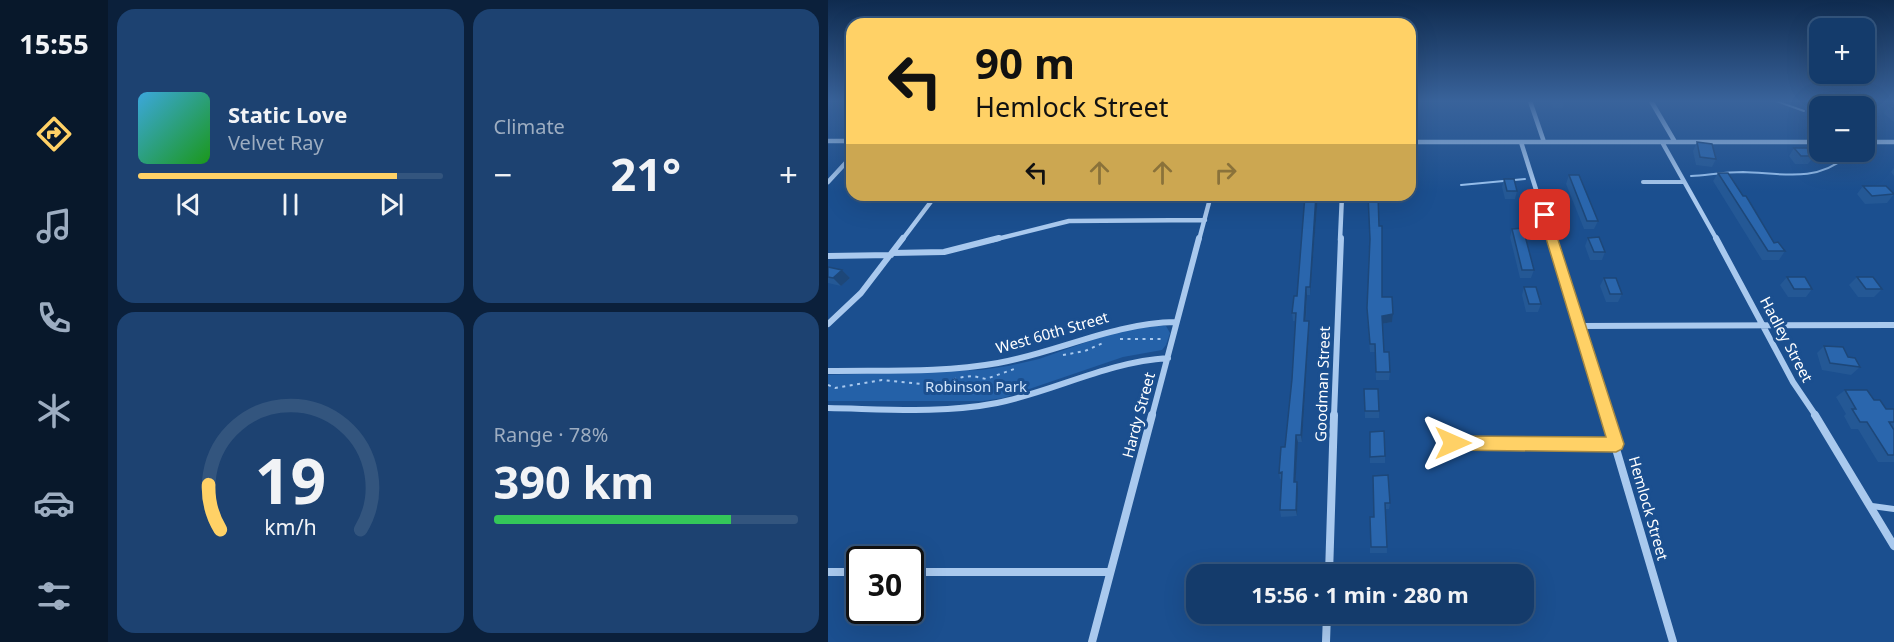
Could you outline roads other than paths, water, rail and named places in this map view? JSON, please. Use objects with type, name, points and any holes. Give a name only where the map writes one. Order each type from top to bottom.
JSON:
[{"type":"street","points":[[1540,131],[1544,142]]},
{"type":"street","points":[[1669,131],[1675,142]]},
{"type":"street","points":[[828,141],[846,141]]},
{"type":"street","points":[[1416,142],[1809,142]]},
{"type":"street","name":"Hemlock Street","points":[[1521,142],[1616,444],[1673,642]]},
{"type":"street","name":"Hadley Street","points":[[1662,142],[1764,325],[1793,382],[1839,452],[1894,546]]},
{"type":"street","points":[[1875,142],[1894,142]]},
{"type":"street","points":[[828,182],[846,162]]},
{"type":"street","points":[[828,324],[861,293],[931,201]]},
{"type":"street","name":"Hardy Street","points":[[1092,642],[1210,201]]},
{"type":"street","name":"Goodman Street","points":[[1329,564],[1342,201]]},
{"type":"street","points":[[828,255],[944,252],[1069,221],[1205,220]]},
{"type":"street","name":"West 60th Street","points":[[828,371],[986,365],[1021,358],[1143,322],[1176,322]]},
{"type":"street","points":[[1580,326],[1894,324]]},
{"type":"street","points":[[828,408],[979,406],[1028,394],[1117,364],[1167,358]]},
{"type":"street","points":[[1453,443],[1616,444]]},
{"type":"street","points":[[828,572],[846,572]]},
{"type":"street","points":[[924,572],[1109,572]]},
{"type":"street","points":[[1326,642],[1327,624]]},
{"type":"lane","points":[[1643,182],[1684,182]]},
{"type":"lane","points":[[1872,506],[1894,509]]},
{"type":"waterway","points":[[1691,176],[1736,172],[1797,175],[1822,170],[1838,162]]},
{"type":"waterway","points":[[1461,185],[1525,179]]},
{"type":"park label","name":"Robinson Park","points":[[976,386]]}]
